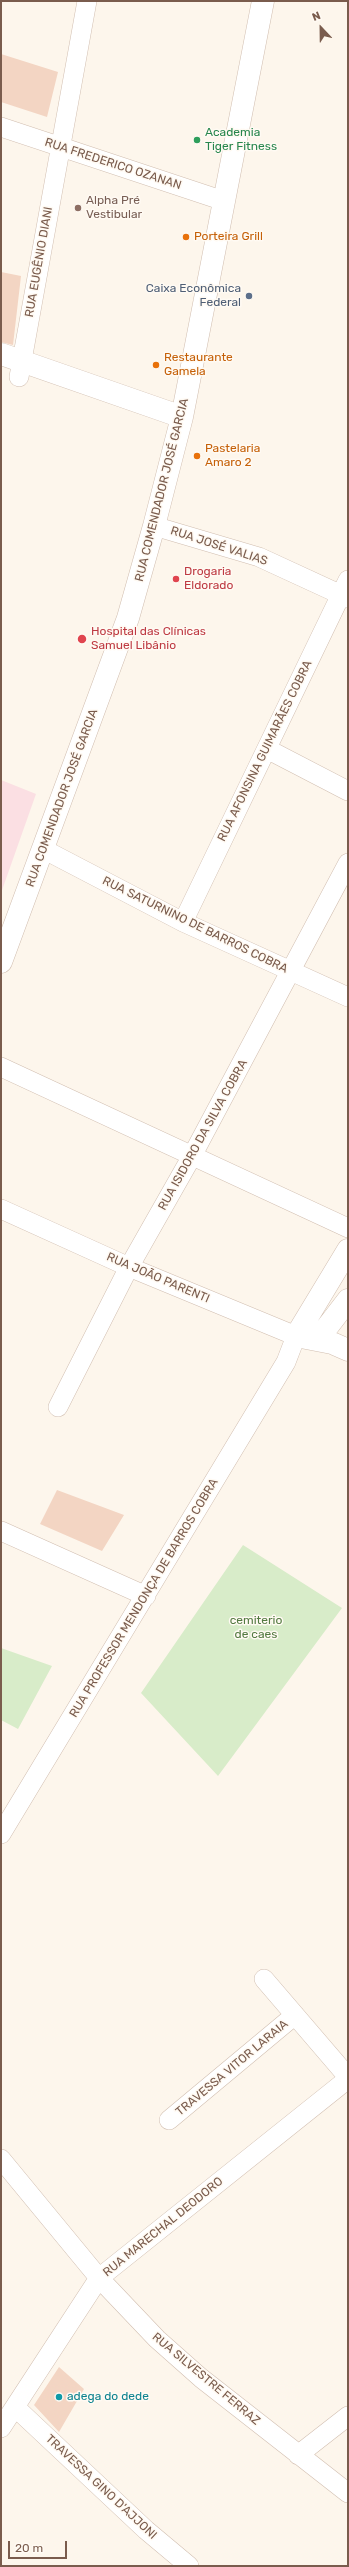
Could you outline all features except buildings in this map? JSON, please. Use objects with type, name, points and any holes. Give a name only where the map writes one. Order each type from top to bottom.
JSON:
[{"type":"street","name":"RUA EUGÊNIO DIANI","points":[[14,370],[60,147],[87,1]]},
{"type":"street","name":"RUA COMENDADOR JOSÉ GARCIA","points":[[1,962],[128,618],[154,526],[180,424],[263,1]]},
{"type":"street","name":"RUA FREDERICO OZANAN","points":[[1,127],[224,201]]},
{"type":"street","points":[[1,354],[14,370],[180,424]]},
{"type":"street","name":"RUA JOSÉ VALIAS","points":[[154,526],[259,557],[346,591]]},
{"type":"street","name":"RUA AFONSINA GUIMARÃES COBRA","points":[[183,922],[346,591]]},
{"type":"street","points":[[267,749],[348,791]]},
{"type":"street","name":"RUA SATURNINO DE BARROS COBRA","points":[[43,850],[183,922],[348,997]]},
{"type":"street","name":"RUA ISIDORO DA SILVA COBRA","points":[[58,1407],[130,1267],[192,1156],[348,863]]},
{"type":"street","points":[[1,1068],[348,1228]]},
{"type":"street","name":"RUA JOÃO PARENTI","points":[[1,1209],[130,1267],[296,1336],[318,1340],[348,1350]]},
{"type":"street","points":[[296,1336],[348,1250]]},
{"type":"street","points":[[318,1340],[348,1300]]},
{"type":"street","name":"RUA PROFESSOR MENDONÇA DE BARROS COBRA","points":[[1,1834],[286,1362],[296,1336]]},
{"type":"street","name":"RUA PROFESSOR MENDONÇA DE BARROS COBRA","points":[[286,1362],[318,1340]]},
{"type":"street","points":[[1,1531],[146,1596]]},
{"type":"street","points":[[264,1979],[348,2078]]},
{"type":"street","name":"TRAVESSA VITOR LARAIA","points":[[169,2120],[295,2015]]},
{"type":"street","name":"RUA MARECHAL DEODORO","points":[[1,2428],[99,2278],[348,2078]]},
{"type":"street","name":"RUA SILVESTRE FERRAZ","points":[[1,2159],[99,2278],[157,2339],[201,2378],[348,2493]]},
{"type":"street","name":"TRAVESSA GINO D'AJJONI","points":[[15,2407],[146,2530],[189,2566]]},
{"type":"street","points":[[298,2455],[348,2416]]},
{"type":"shaded area","points":[[1,780],[36,794],[1,893]]},
{"type":"green space","name":"cemiterio de caes","points":[[243,1545],[342,1608],[218,1776],[141,1693]]},
{"type":"green space","points":[[1,1648],[52,1666],[18,1729],[1,1720]]},
{"type":"place","name":"Academia Tiger Fitness","points":[[197,140]]},
{"type":"place","name":"Alpha Pré Vestibular","points":[[78,208]]},
{"type":"place","name":"Porteira Grill","points":[[186,237]]},
{"type":"place","name":"Caixa Econômica Federal","points":[[249,296]]},
{"type":"place","name":"Restaurante Gamela","points":[[156,365]]},
{"type":"place","name":"Pastelaria Amaro 2","points":[[197,456]]},
{"type":"place","name":"Drogaria Eldorado","points":[[176,579]]},
{"type":"place","name":"Hospital das Clínicas Samuel Libânio","points":[[82,639]]},
{"type":"place","name":"adega do dede","points":[[59,2397]]}]
